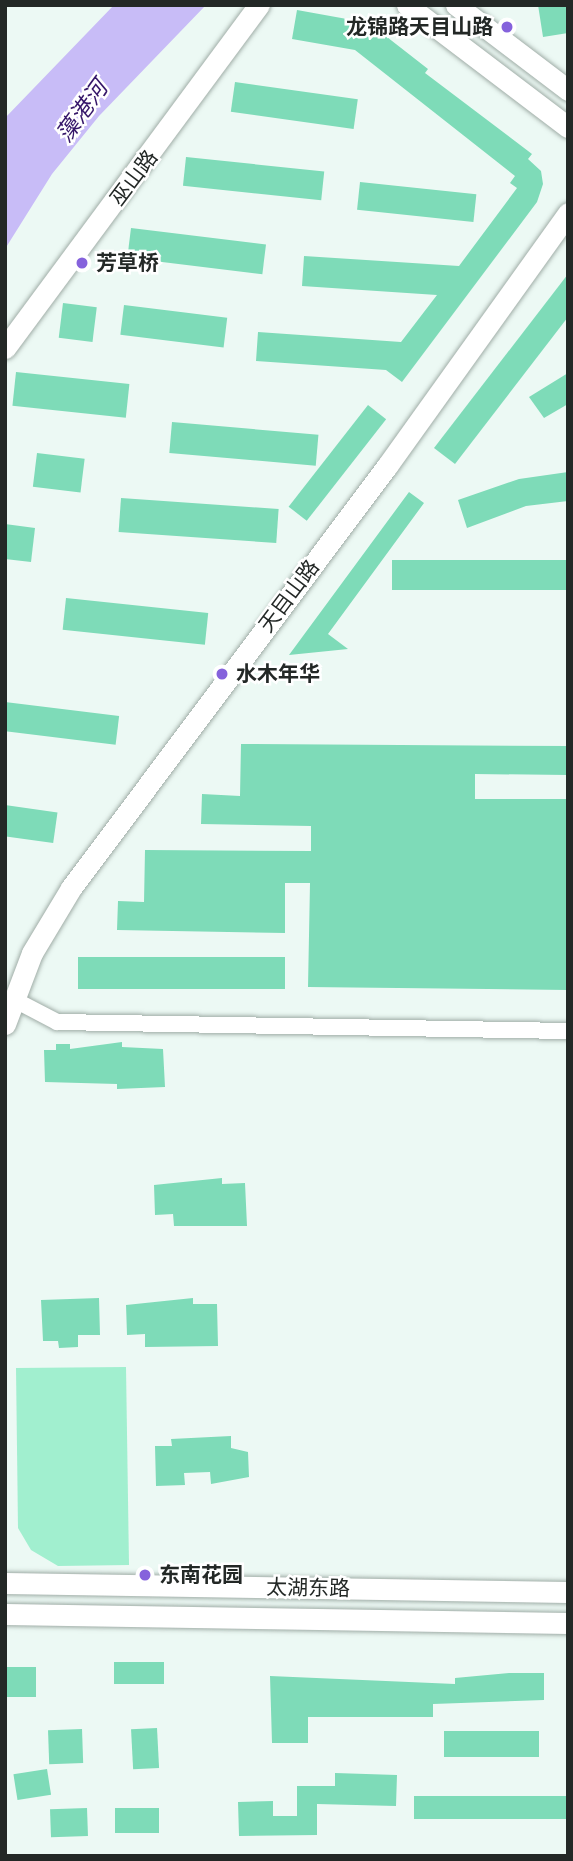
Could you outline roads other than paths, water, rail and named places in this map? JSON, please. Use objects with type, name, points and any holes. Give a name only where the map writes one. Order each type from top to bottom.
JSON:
[{"type":"main road","name":"巫山路","points":[[5,348],[259,5]]},
{"type":"main road","points":[[407,5],[568,127]]},
{"type":"main road","points":[[457,5],[568,90]]},
{"type":"main road","name":"天目山路","points":[[5,1024],[32,953],[71,888],[387,466],[568,213]]},
{"type":"main road","name":"太湖东路","points":[[5,1583],[568,1592]]},
{"type":"main road","name":"太湖东路","points":[[5,1615],[568,1623]]},
{"type":"street","points":[[13,999],[57,1022],[568,1031]]},
{"type":"water","name":"藻港河","points":[[114,5],[206,5],[99,116],[52,174],[5,249],[5,118]]},
{"type":"place","name":"龙锦路天目山路","points":[[507,27]]},
{"type":"place","name":"芳草桥","points":[[82,263]]},
{"type":"place","name":"水木年华","points":[[222,674]]},
{"type":"place","name":"东南花园","points":[[145,1575]]}]
